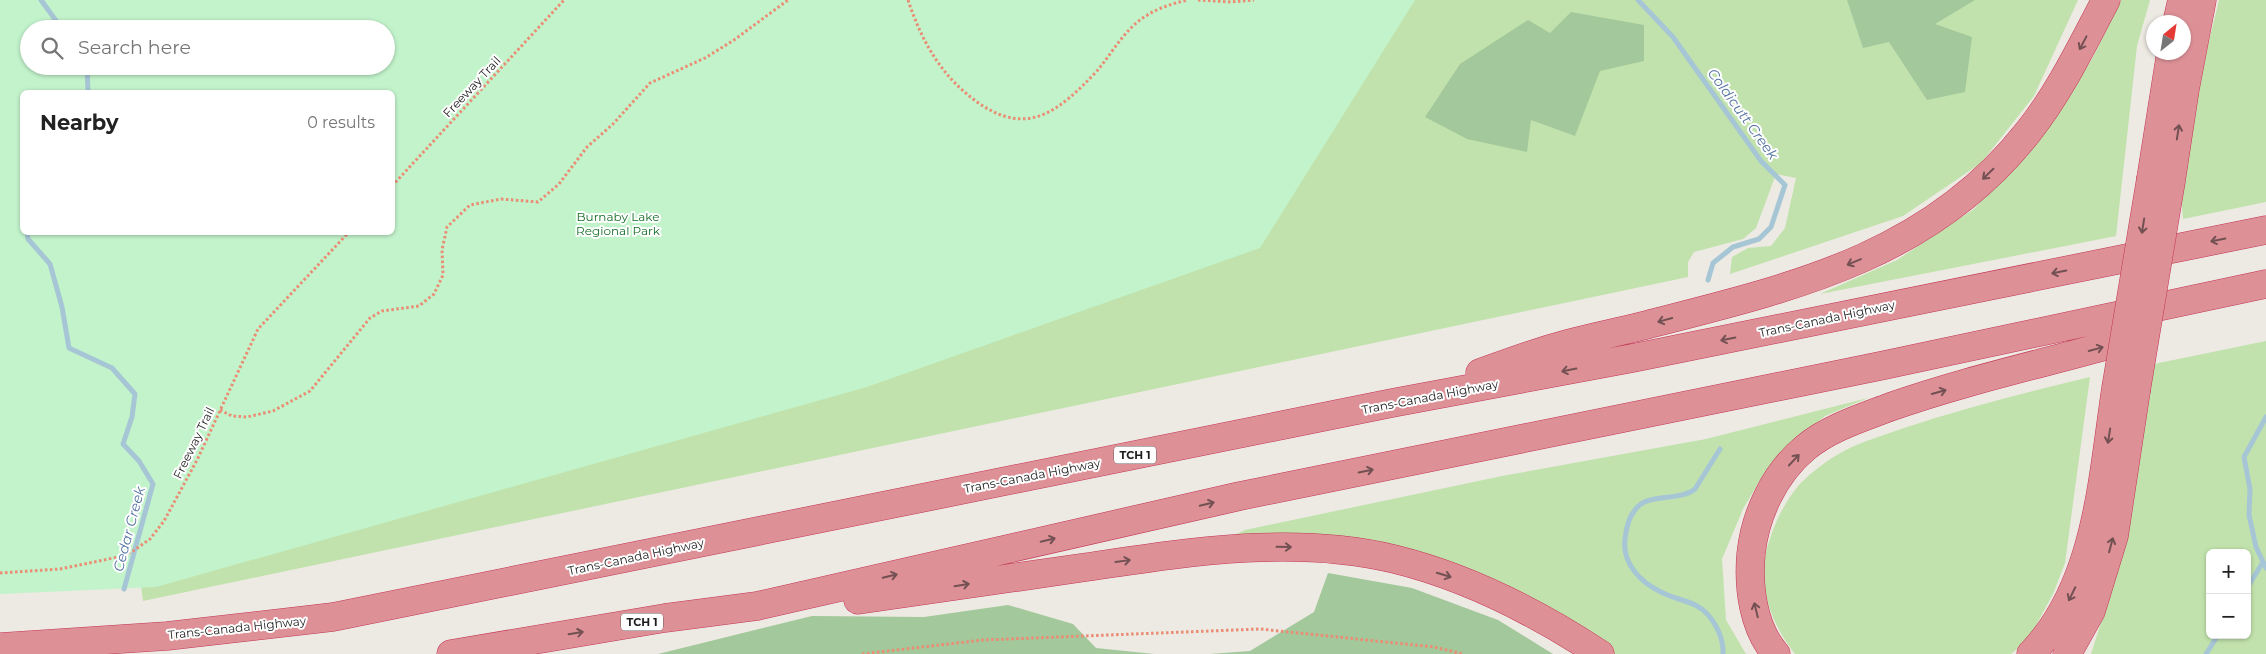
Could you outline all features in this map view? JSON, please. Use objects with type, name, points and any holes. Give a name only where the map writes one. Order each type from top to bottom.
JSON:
[{"type":"highway","points":[[1392,403],[1547,350],[1790,285],[1839,269],[1880,251],[1916,232],[1948,211],[1975,187],[2028,133],[2055,95],[2106,0]]},
{"type":"highway","points":[[2179,15],[2182,0]]},
{"type":"highway","points":[[2161,179],[2185,89],[2202,0]]},
{"type":"highway","points":[[2031,654],[2049,635],[2077,582],[2088,551],[2126,390],[2161,179],[2170,60]]},
{"type":"highway","name":"Trans-Canada Highway","points":[[0,647],[167,636],[333,617],[1392,403],[1633,358],[2266,230]]},
{"type":"highway","name":"TCH 1","points":[[451,654],[666,618],[757,606],[1240,496],[2266,284]]},
{"type":"highway","points":[[1776,654],[1759,623],[1752,598],[1749,575],[1752,549],[1762,507],[1785,470],[1805,449],[1830,432],[1865,416],[1912,399],[2116,343],[2230,292]]},
{"type":"highway","points":[[2067,654],[2091,611],[2114,536],[2126,390]]},
{"type":"highway","points":[[757,606],[816,607],[1151,557],[1280,546],[1329,549],[1394,559],[1461,580],[1517,605],[1600,654]]},
{"type":"path","name":"Freeway Trail","points":[[395,183],[564,0]]},
{"type":"path","points":[[220,410],[232,416],[247,417],[273,411],[310,391],[370,318],[382,311],[419,306],[434,294],[443,276],[442,250],[448,227],[470,204],[502,199],[538,202],[559,184],[587,146],[613,124],[650,83],[719,49],[788,0]]},
{"type":"path","points":[[908,0],[932,56],[951,79],[988,109],[1003,118],[1018,120],[1041,117],[1066,100],[1096,72],[1134,24],[1163,7],[1188,0]]},
{"type":"path","points":[[1198,0],[1231,2],[1254,0]]},
{"type":"path","name":"Freeway Trail","points":[[0,573],[60,569],[118,557],[133,551],[150,539],[164,521],[258,329],[346,235]]},
{"type":"path","points":[[862,654],[983,640],[1260,629],[1434,647],[1463,654]]},
{"type":"green space","name":"Burnaby Lake Regional Park","points":[[0,0],[1415,0],[1260,248],[867,387],[156,587],[0,594]]},
{"type":"green space","points":[[1362,0],[2078,0],[2034,96],[1981,163],[1903,216],[1730,274],[1732,257],[1748,248],[1771,246],[1785,228],[1796,178],[1776,174],[1756,228],[1743,239],[1694,252],[1688,262],[1688,277],[143,601],[123,444]]},
{"type":"green space","points":[[1847,0],[1975,0],[1935,24],[1972,37],[1965,92],[1927,100],[1889,42],[1863,48]]},
{"type":"green space","points":[[2121,0],[2150,0],[2137,46],[2116,236],[1820,294],[1897,260],[1974,209],[2054,119],[2092,59]]},
{"type":"green space","points":[[2219,0],[2266,0],[2266,202],[2183,219],[2180,181],[2193,106]]},
{"type":"green space","points":[[1571,12],[1644,25],[1644,61],[1600,71],[1575,136],[1531,120],[1527,152],[1467,139],[1425,117],[1460,64],[1528,20],[1550,33]]},
{"type":"green space","points":[[2266,341],[2266,654],[2091,654],[2122,557],[2146,380],[2154,364]]},
{"type":"green space","points":[[2090,377],[2065,563],[2053,594],[2028,640],[2011,654],[1795,654],[1779,630],[1773,616],[1765,588],[1764,574],[1768,545],[1777,521],[1784,506],[1804,480],[1838,454],[1874,438],[1973,407]]},
{"type":"green space","points":[[1868,398],[1825,416],[1788,447],[1763,475],[1743,509],[1722,559],[1726,620],[1746,654],[1610,654],[1496,587],[1278,534],[1234,535],[1245,530],[1502,476],[1706,439]]},
{"type":"green space","points":[[1328,573],[1412,588],[1498,620],[1553,654],[1210,654],[1250,651],[1314,612]]},
{"type":"green space","points":[[1008,605],[1073,624],[1096,648],[1154,654],[658,654],[812,616],[924,617]]},
{"type":"waterway","name":"Cedar Creek","points":[[41,0],[55,20]]},
{"type":"waterway","name":"Coldicutt Creek","points":[[1638,0],[1673,37],[1761,161],[1785,185],[1771,227],[1759,239],[1733,247],[1713,263],[1708,280]]},
{"type":"waterway","name":"Cedar Creek","points":[[87,75],[88,90]]},
{"type":"waterway","name":"Cedar Creek","points":[[27,235],[28,239],[50,264],[62,307],[69,348],[112,368],[135,394],[132,417],[123,444],[139,461],[153,484],[124,589]]},
{"type":"waterway","points":[[2266,417],[2244,457],[2250,489],[2249,515],[2256,547],[2266,568]]},
{"type":"waterway","name":"Coldicutt Creek","points":[[1720,449],[1695,489],[1681,495],[1655,499],[1640,504],[1631,516],[1627,528],[1625,548],[1626,556],[1634,571],[1646,583],[1665,594],[1697,606],[1708,614],[1719,633],[1723,654]]},
{"type":"waterway","points":[[2251,582],[2263,562]]},
{"type":"waterway","points":[[2206,654],[2215,639]]}]
